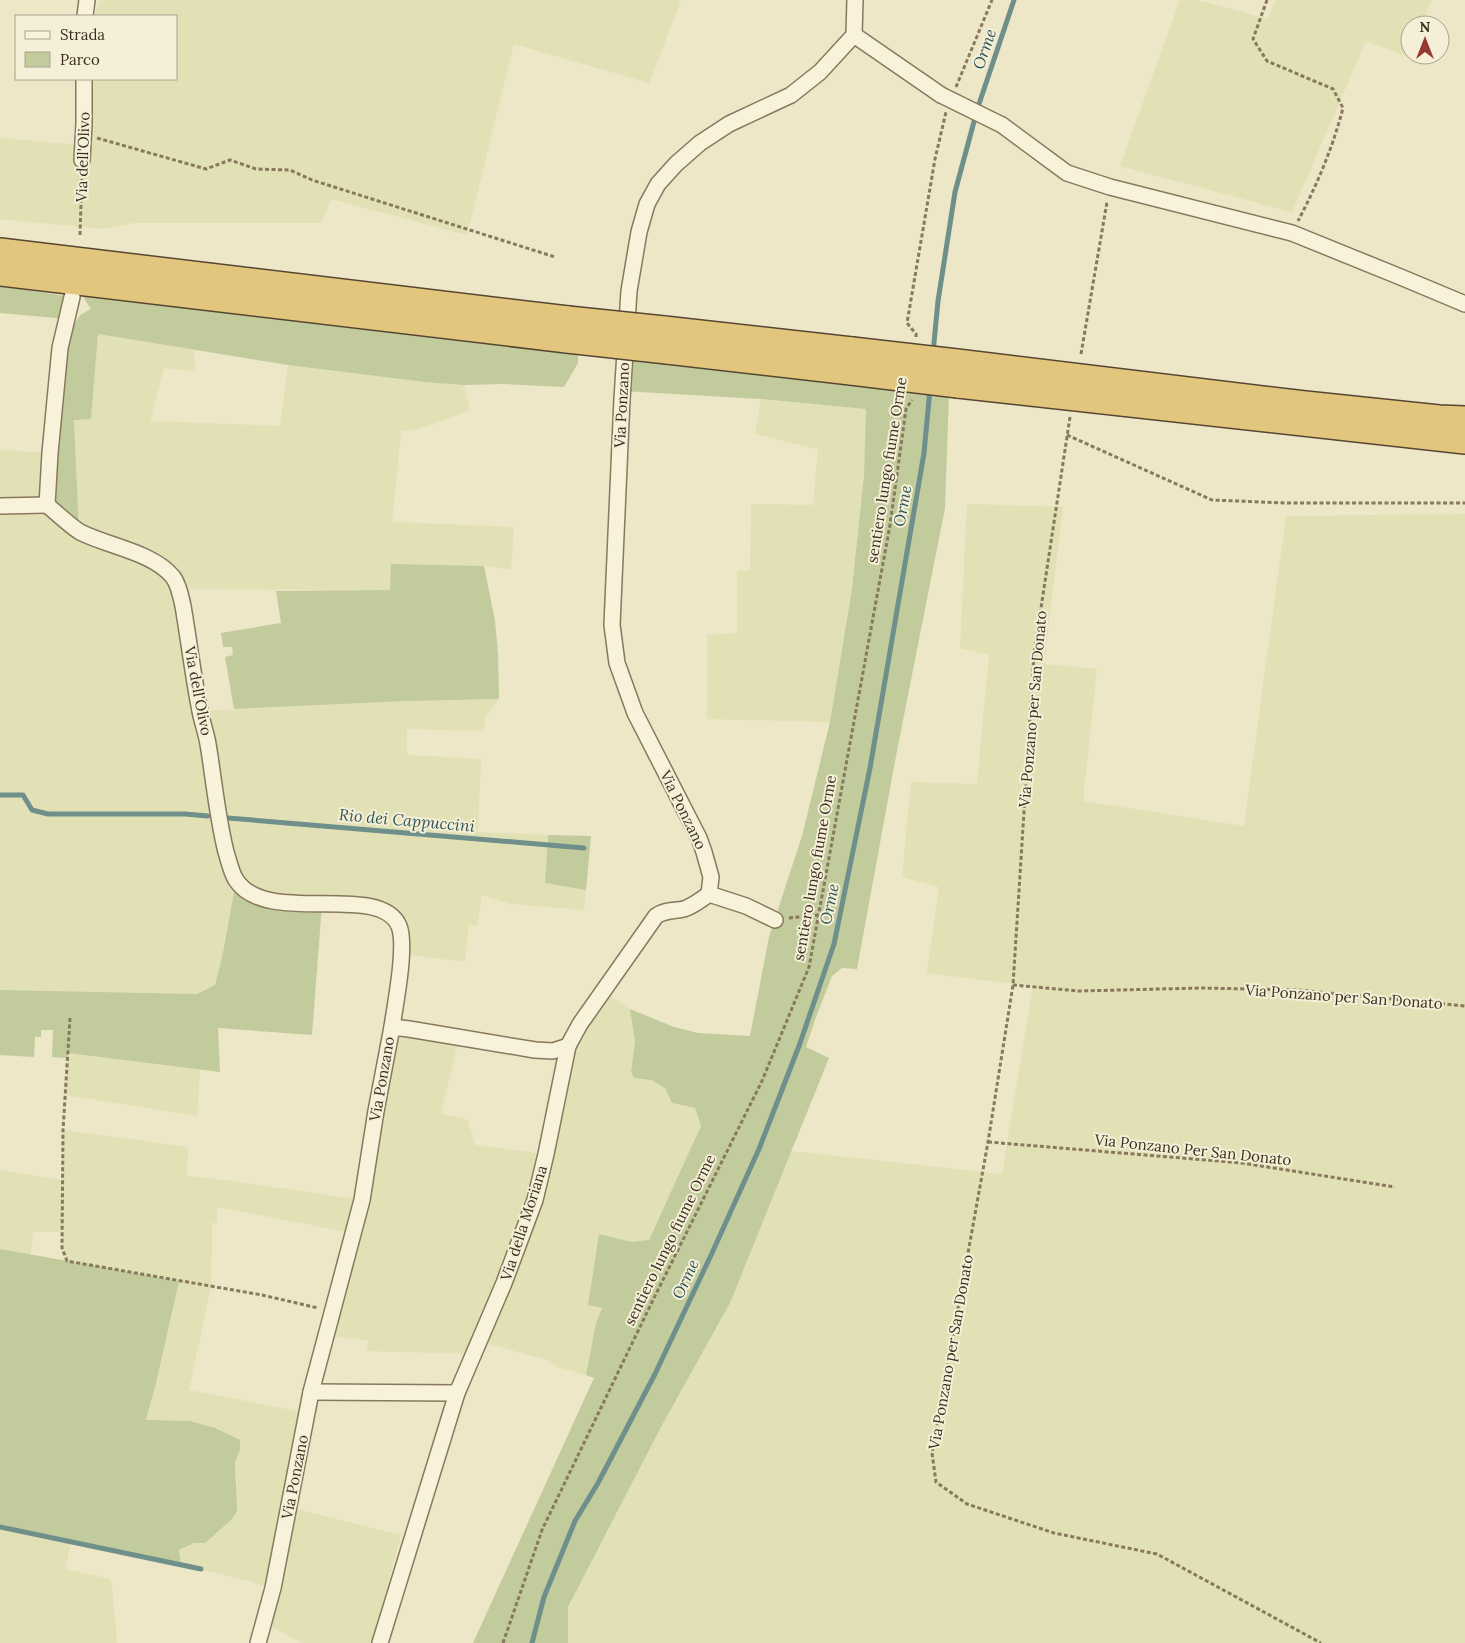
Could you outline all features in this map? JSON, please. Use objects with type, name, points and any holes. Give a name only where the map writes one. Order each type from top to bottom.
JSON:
[{"type":"highway","points":[[0,251],[568,329]]},
{"type":"highway","points":[[0,274],[568,329],[957,373],[1465,441]]},
{"type":"highway","points":[[957,373],[1465,419]]},
{"type":"street","points":[[85,15],[87,0]]},
{"type":"street","points":[[855,0],[854,35],[948,98],[1002,125],[1067,173],[1110,187],[1292,233],[1465,304]]},
{"type":"street","name":"Via Ponzano","points":[[709,894],[711,878],[699,838],[635,713],[617,663],[612,625],[622,399],[630,291],[639,232],[647,204],[658,184],[700,142],[729,124],[791,95],[820,72],[854,35]]},
{"type":"street","name":"Via dell'Olivo","points":[[82,160],[84,80]]},
{"type":"street","points":[[0,506],[47,505],[60,348],[72,297]]},
{"type":"street","name":"Via dell'Olivo","points":[[47,505],[79,531],[123,549],[133,551],[161,567],[173,577],[179,589],[183,606],[200,711],[208,742],[218,817],[231,869],[236,881],[248,893],[267,900],[300,904],[372,906],[395,919],[402,942],[392,1027]]},
{"type":"street","points":[[568,1046],[580,1024],[656,916],[662,912],[686,908],[699,902],[709,894],[746,906],[774,920]]},
{"type":"street","name":"Via Ponzano","points":[[258,1643],[273,1588],[311,1392],[362,1200],[392,1027],[535,1050],[553,1051],[568,1046]]},
{"type":"street","name":"Via della Moriana","points":[[380,1643],[457,1393],[504,1283],[535,1200],[568,1046]]},
{"type":"street","points":[[311,1392],[457,1393]]},
{"type":"path","points":[[916,343],[916,334],[907,323],[935,159],[948,98],[992,0]]},
{"type":"path","points":[[1266,0],[1253,38],[1267,60],[1333,89],[1343,108],[1335,139],[1292,233]]},
{"type":"path","points":[[84,134],[206,169],[230,160],[256,169],[290,170],[329,186],[555,257]]},
{"type":"path","name":"Via dell'Olivo","points":[[80,235],[82,160]]},
{"type":"path","points":[[1081,354],[1110,187]]},
{"type":"path","name":"sentiero lungo fiume Orme","points":[[503,1643],[542,1530],[652,1302],[762,1081],[809,967],[890,526],[906,409],[914,396]]},
{"type":"path","name":"Via Ponzano per San Donato","points":[[1070,416],[1034,654],[1013,985],[988,1142],[932,1453],[936,1482],[966,1504],[1054,1533],[1157,1554],[1321,1643]]},
{"type":"path","points":[[1067,435],[1212,500],[1286,503],[1465,503]]},
{"type":"path","points":[[774,920],[818,915]]},
{"type":"path","name":"Via Ponzano per San Donato","points":[[1013,985],[1079,991],[1201,988],[1298,990],[1465,1006]]},
{"type":"path","points":[[70,1018],[63,1130],[62,1248],[67,1261],[262,1295],[333,1312]]},
{"type":"path","name":"Via Ponzano Per San Donato","points":[[988,1142],[1242,1163],[1395,1187]]},
{"type":"shaded area","points":[[100,0],[681,1],[649,83],[514,44],[467,235],[331,199],[321,223],[133,223],[105,229],[0,219],[0,138],[91,146],[93,80],[178,80],[178,15],[95,15]]},
{"type":"shaded area","points":[[1180,0],[1198,0],[1268,19],[1276,0],[1432,0],[1425,15],[1400,15],[1400,53],[1366,41],[1292,212],[1120,166]]},
{"type":"shaded area","points":[[98,334],[194,350],[195,371],[164,368],[150,421],[280,426],[288,365],[464,385],[470,410],[419,429],[401,431],[392,522],[514,527],[511,569],[484,566],[391,565],[390,590],[179,589],[200,711],[408,701],[499,699],[485,717],[484,731],[407,729],[407,755],[481,759],[478,832],[548,835],[545,883],[586,890],[584,910],[511,904],[482,895],[477,926],[469,924],[465,962],[401,954],[386,913],[300,904],[236,882],[215,985],[197,994],[0,990],[0,450],[50,453],[79,531],[74,419],[91,418]]},
{"type":"shaded area","points":[[761,399],[866,409],[864,475],[852,589],[830,722],[707,719],[707,635],[737,633],[737,571],[750,570],[751,504],[813,505],[818,449],[755,434]]},
{"type":"shaded area","points":[[967,504],[1063,507],[1044,664],[1097,669],[1083,801],[1244,826],[1286,516],[1465,514],[1465,1643],[568,1643],[568,1607],[661,1427],[730,1303],[791,1151],[1002,1174],[1033,986],[927,973],[939,887],[902,877],[911,782],[977,784],[989,655],[960,648]]},
{"type":"shaded area","points":[[608,995],[630,1009],[635,1041],[631,1072],[665,1088],[672,1103],[695,1108],[701,1126],[649,1241],[632,1242],[599,1234],[589,1305],[602,1308],[596,1323],[586,1375],[558,1367],[550,1361],[479,1341],[473,1354],[367,1351],[368,1340],[326,1336],[353,1233],[217,1207],[217,1223],[212,1223],[211,1287],[189,1390],[307,1413],[289,1507],[401,1535],[372,1643],[303,1643],[272,1627],[277,1591],[250,1581],[181,1565],[179,1550],[194,1543],[205,1543],[237,1484],[235,1463],[240,1450],[239,1440],[214,1428],[190,1421],[146,1421],[156,1383],[90,1266],[67,1261],[62,1248],[62,1232],[33,1232],[30,1255],[0,1249],[0,1170],[62,1180],[63,1130],[188,1147],[187,1176],[362,1200],[392,1027],[457,1045],[441,1114],[468,1120],[475,1145],[546,1154],[568,1046],[580,1042]]},
{"type":"shaded area","points":[[68,1053],[200,1070],[197,1116],[65,1095]]},
{"type":"shaded area","points":[[0,1527],[71,1542],[65,1569],[110,1579],[117,1643],[0,1643]]},
{"type":"green space","points":[[0,287],[72,297],[67,319],[0,313]]},
{"type":"green space","points":[[82,295],[578,353],[578,363],[564,387],[503,384],[464,385],[288,365],[98,334],[91,419],[74,420],[79,531],[47,505],[60,348],[80,315],[91,309]]},
{"type":"green space","points":[[625,358],[949,393],[945,508],[895,761],[857,969],[842,968],[832,976],[816,1017],[806,1047],[829,1058],[730,1303],[661,1427],[568,1607],[568,1643],[473,1643],[594,1378],[586,1375],[596,1323],[602,1308],[588,1305],[599,1234],[632,1242],[649,1240],[701,1126],[695,1108],[672,1103],[665,1088],[651,1080],[634,1078],[631,1072],[635,1041],[630,1009],[674,1027],[698,1033],[750,1036],[769,937],[802,836],[830,722],[852,589],[864,475],[866,409],[761,399],[622,391]]},
{"type":"green space","points":[[391,564],[484,566],[495,621],[499,699],[234,709],[225,657],[233,655],[232,647],[223,647],[221,633],[281,623],[276,591],[390,590]]},
{"type":"green space","points":[[548,835],[591,836],[586,890],[545,883]]},
{"type":"green space","points":[[236,881],[248,893],[322,904],[312,1035],[218,1028],[220,1072],[68,1053],[67,1058],[52,1057],[53,1030],[41,1030],[41,1037],[35,1037],[34,1057],[0,1055],[0,990],[197,994],[215,985],[222,958]]},
{"type":"green space","points":[[0,1249],[179,1281],[146,1420],[190,1421],[215,1428],[240,1440],[240,1450],[235,1463],[237,1511],[232,1519],[205,1543],[194,1543],[179,1550],[181,1565],[0,1527]]},
{"type":"waterway","name":"Orme","points":[[978,107],[1014,0]]},
{"type":"waterway","name":"Orme","points":[[933,353],[938,301],[955,192],[975,118]]},
{"type":"waterway","name":"Orme","points":[[532,1643],[544,1597],[575,1521],[598,1483],[655,1374],[759,1149],[799,1046],[834,944],[870,768],[924,453],[930,389]]},
{"type":"waterway","name":"Rio dei Cappuccini","points":[[0,795],[23,795],[32,810],[48,814],[185,814],[208,816]]},
{"type":"waterway","name":"Rio dei Cappuccini","points":[[228,818],[584,848]]},
{"type":"waterway","points":[[0,1527],[201,1569]]}]
